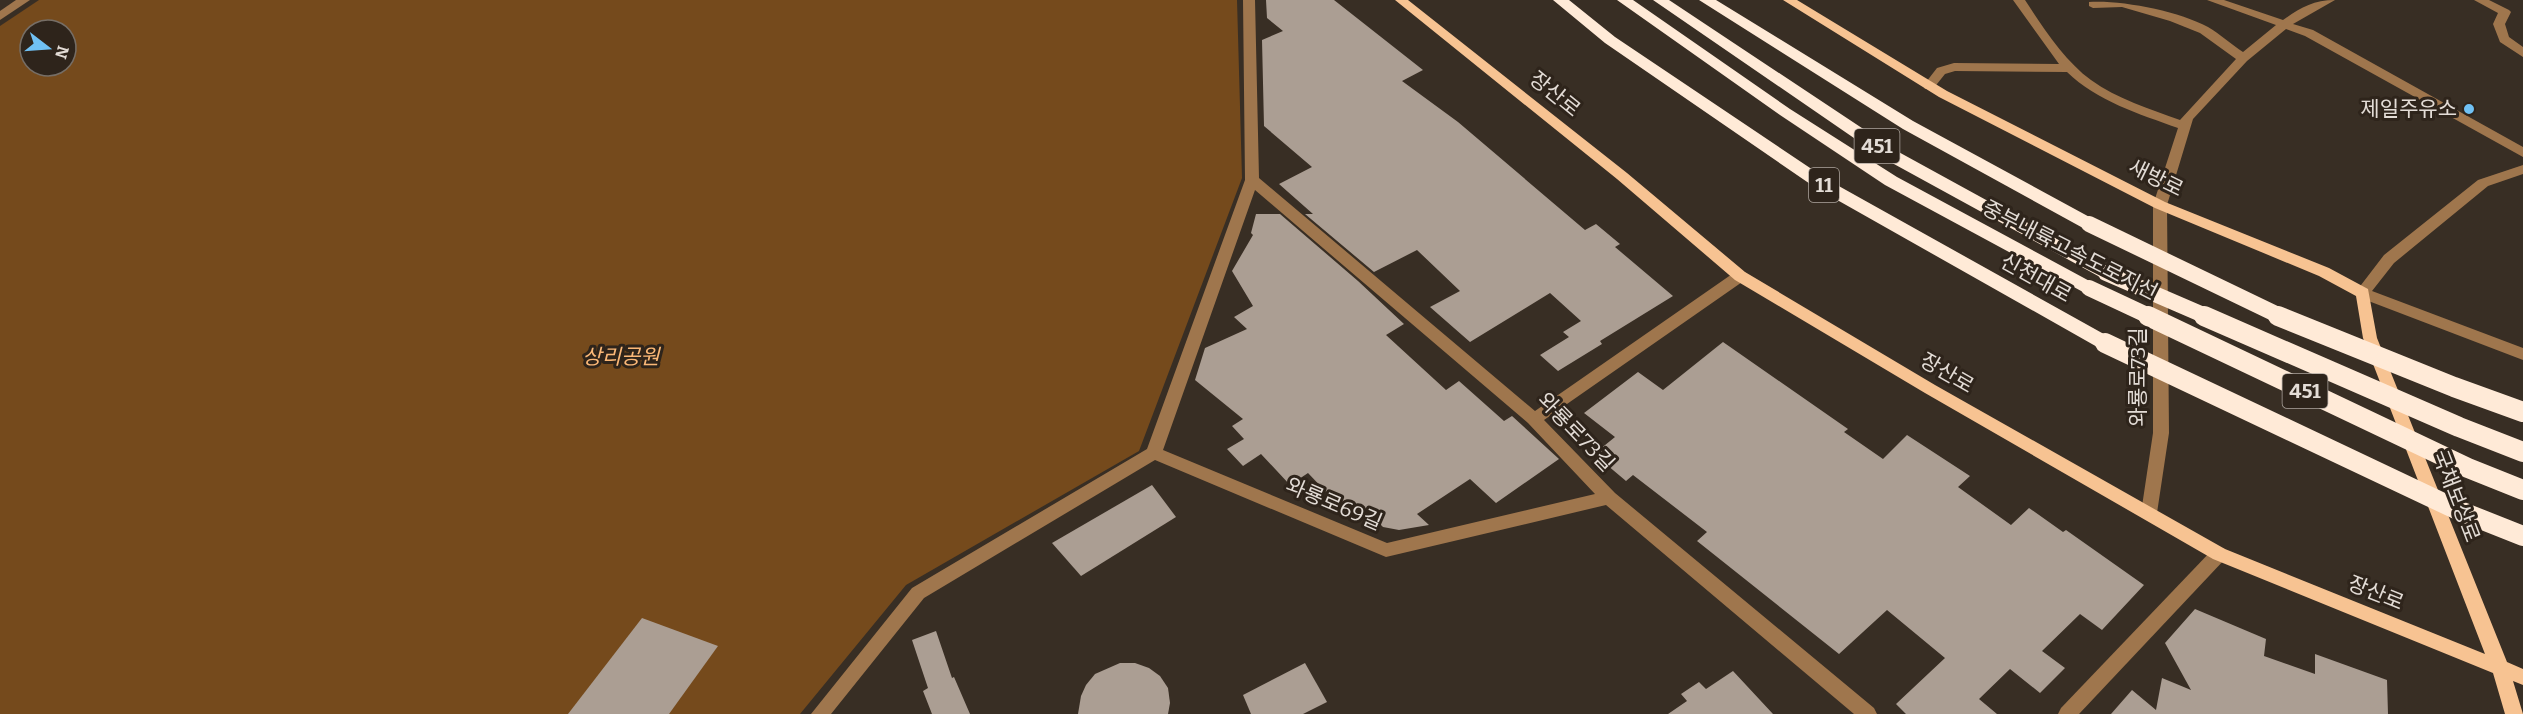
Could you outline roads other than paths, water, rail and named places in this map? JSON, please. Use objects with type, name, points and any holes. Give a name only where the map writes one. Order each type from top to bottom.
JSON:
[{"type":"highway","name":"신천대로","points":[[1560,0],[1610,40],[1822,184],[2105,343],[2460,511],[2523,536]]},
{"type":"highway","name":"중부내륙고속도로지선","points":[[1624,0],[1785,112],[1891,181],[2089,288],[2468,468],[2523,490]]},
{"type":"highway","name":"중부내륙고속도로지선","points":[[1660,0],[1889,154],[2106,273],[2459,427],[2523,452]]},
{"type":"highway","points":[[1706,0],[1908,125],[2089,224],[2265,311],[2454,387],[2523,412]]},
{"type":"main road","name":"새방로","points":[[1789,0],[1929,86],[2160,205],[2324,272],[2363,292]]},
{"type":"main road","name":"장산로","points":[[1405,2],[1622,176],[1740,276],[1930,390],[2219,554],[2523,677]]},
{"type":"main road","name":"국채보상로","points":[[2363,292],[2370,338],[2500,668],[2514,714]]},
{"type":"street","points":[[0,16],[24,0]]},
{"type":"street","points":[[820,714],[918,593],[1154,453],[1252,180],[1249,0]]},
{"type":"street","points":[[2019,0],[2049,44],[2088,84],[2135,107],[2186,126]]},
{"type":"street","points":[[2212,0],[2309,33],[2523,153]]},
{"type":"street","name":"와룡로73길","points":[[2149,513],[2162,433],[2160,205],[2187,118],[2243,58],[2283,26],[2310,8],[2329,0]]},
{"type":"street","points":[[2480,0],[2505,12],[2499,24],[2504,39],[2523,53]]},
{"type":"street","points":[[2093,4],[2123,3],[2174,18],[2204,30],[2243,58]]},
{"type":"street","points":[[1929,86],[1941,71],[1954,68],[2073,68]]},
{"type":"street","points":[[2363,292],[2389,259],[2483,183],[2523,169]]},
{"type":"street","name":"와룡로73길","points":[[1252,180],[1534,419],[1609,498],[1868,714]]},
{"type":"street","points":[[1534,419],[1740,276]]},
{"type":"street","name":"새방로","points":[[2363,292],[2523,354]]},
{"type":"street","name":"와룡로69길","points":[[1154,453],[1386,549],[1609,498]]},
{"type":"street","points":[[2067,714],[2219,554]]},
{"type":"place","name":"제일주유소","points":[[2469,109]]},
{"type":"park label","name":"상리공원","points":[[621,357]]}]
